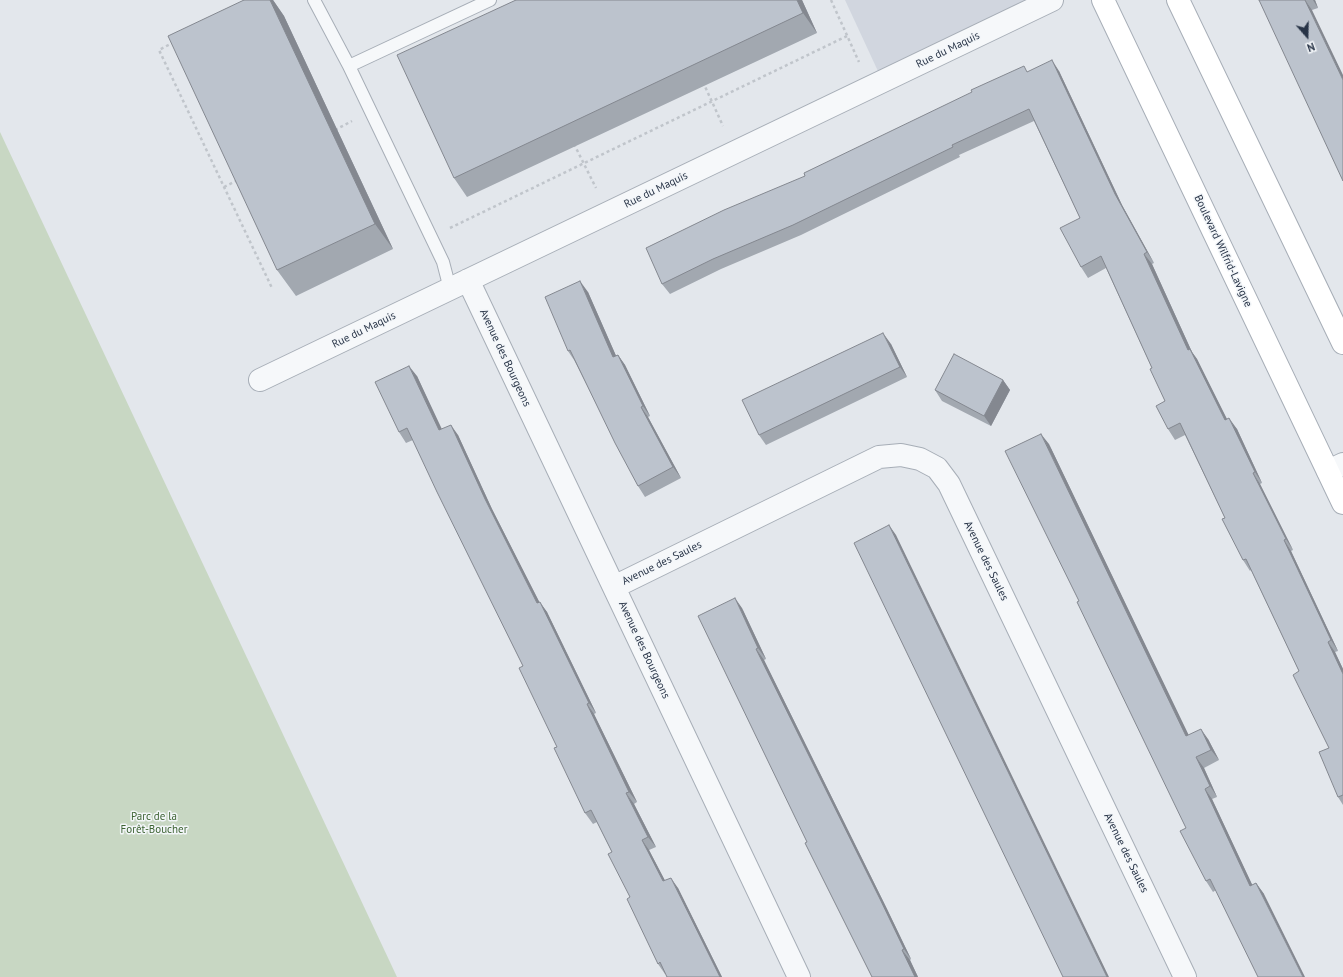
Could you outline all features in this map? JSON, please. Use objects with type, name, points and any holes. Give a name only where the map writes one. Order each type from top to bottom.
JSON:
[{"type":"street","name":"Rue du Maquis","points":[[260,380],[1052,0]]},
{"type":"street","name":"Boulevard Wilfrid-Lavigne","points":[[1103,0],[1335,468],[1343,503]]},
{"type":"street","points":[[1178,0],[1343,343]]},
{"type":"street","name":"Avenue des Bourgeons","points":[[459,285],[614,587],[799,977]]},
{"type":"street","name":"Avenue des Saules","points":[[614,587],[879,457],[901,455],[920,459],[937,468],[949,484],[1185,977]]},
{"type":"lane","points":[[314,0],[349,66],[443,262],[459,285]]},
{"type":"lane","points":[[349,66],[490,0]]},
{"type":"path","points":[[831,0],[859,62]]},
{"type":"path","points":[[450,229],[711,100],[847,36]]},
{"type":"path","points":[[180,40],[159,50],[272,288]]},
{"type":"path","points":[[702,79],[723,126]]},
{"type":"path","points":[[334,131],[370,111]]},
{"type":"path","points":[[573,141],[596,188]]},
{"type":"path","points":[[224,187],[245,176]]},
{"type":"path","points":[[446,222],[453,235]]},
{"type":"shaded area","points":[[845,0],[1052,0],[883,82]]},
{"type":"green space","name":"Parc de la Forêt-Boucher","points":[[0,132],[397,977],[0,977]]},
{"type":"building","points":[[244,0],[270,0],[375,224],[277,270],[168,36]]},
{"type":"building","points":[[516,0],[797,0],[803,13],[454,178],[397,55]]},
{"type":"building","points":[[1259,0],[1305,0],[1343,80],[1343,181]]},
{"type":"building","points":[[1052,60],[1115,194],[1147,252],[1144,254],[1188,350],[1190,349],[1225,420],[1229,418],[1255,472],[1253,473],[1286,539],[1284,540],[1331,640],[1328,642],[1343,674],[1343,795],[1338,797],[1319,752],[1329,748],[1293,675],[1299,671],[1246,559],[1243,560],[1222,519],[1225,518],[1180,423],[1168,429],[1156,406],[1165,401],[1150,369],[1152,368],[1101,256],[1081,267],[1060,228],[1080,218],[1029,109],[952,145],[953,147],[793,225],[713,259],[662,284],[646,248],[724,210],[805,176],[804,173],[972,92],[971,90],[1024,66],[1027,72]]},
{"type":"building","points":[[580,281],[613,357],[618,355],[643,406],[641,407],[673,467],[638,486],[615,443],[570,350],[568,351],[545,297]]},
{"type":"building","points":[[883,333],[900,367],[759,435],[742,400]]},
{"type":"building","points":[[954,354],[1003,380],[984,416],[935,390]]},
{"type":"building","points":[[409,366],[439,430],[451,425],[485,499],[537,603],[540,602],[589,703],[587,704],[629,792],[626,793],[648,837],[642,840],[663,881],[671,878],[720,977],[667,977],[660,962],[658,964],[627,899],[630,897],[608,854],[612,852],[591,810],[585,813],[554,748],[557,747],[519,668],[523,666],[407,428],[399,432],[375,382]]},
{"type":"building","points":[[1041,434],[1186,736],[1201,729],[1211,750],[1196,757],[1210,786],[1205,789],[1250,886],[1256,883],[1303,977],[1258,977],[1210,879],[1206,881],[1180,831],[1186,828],[1077,602],[1079,601],[1005,451]]},
{"type":"building","points":[[889,525],[1107,977],[1063,977],[854,543]]},
{"type":"building","points":[[735,598],[758,648],[756,649],[880,899],[904,949],[902,950],[915,977],[872,977],[805,843],[807,842],[698,616]]}]
